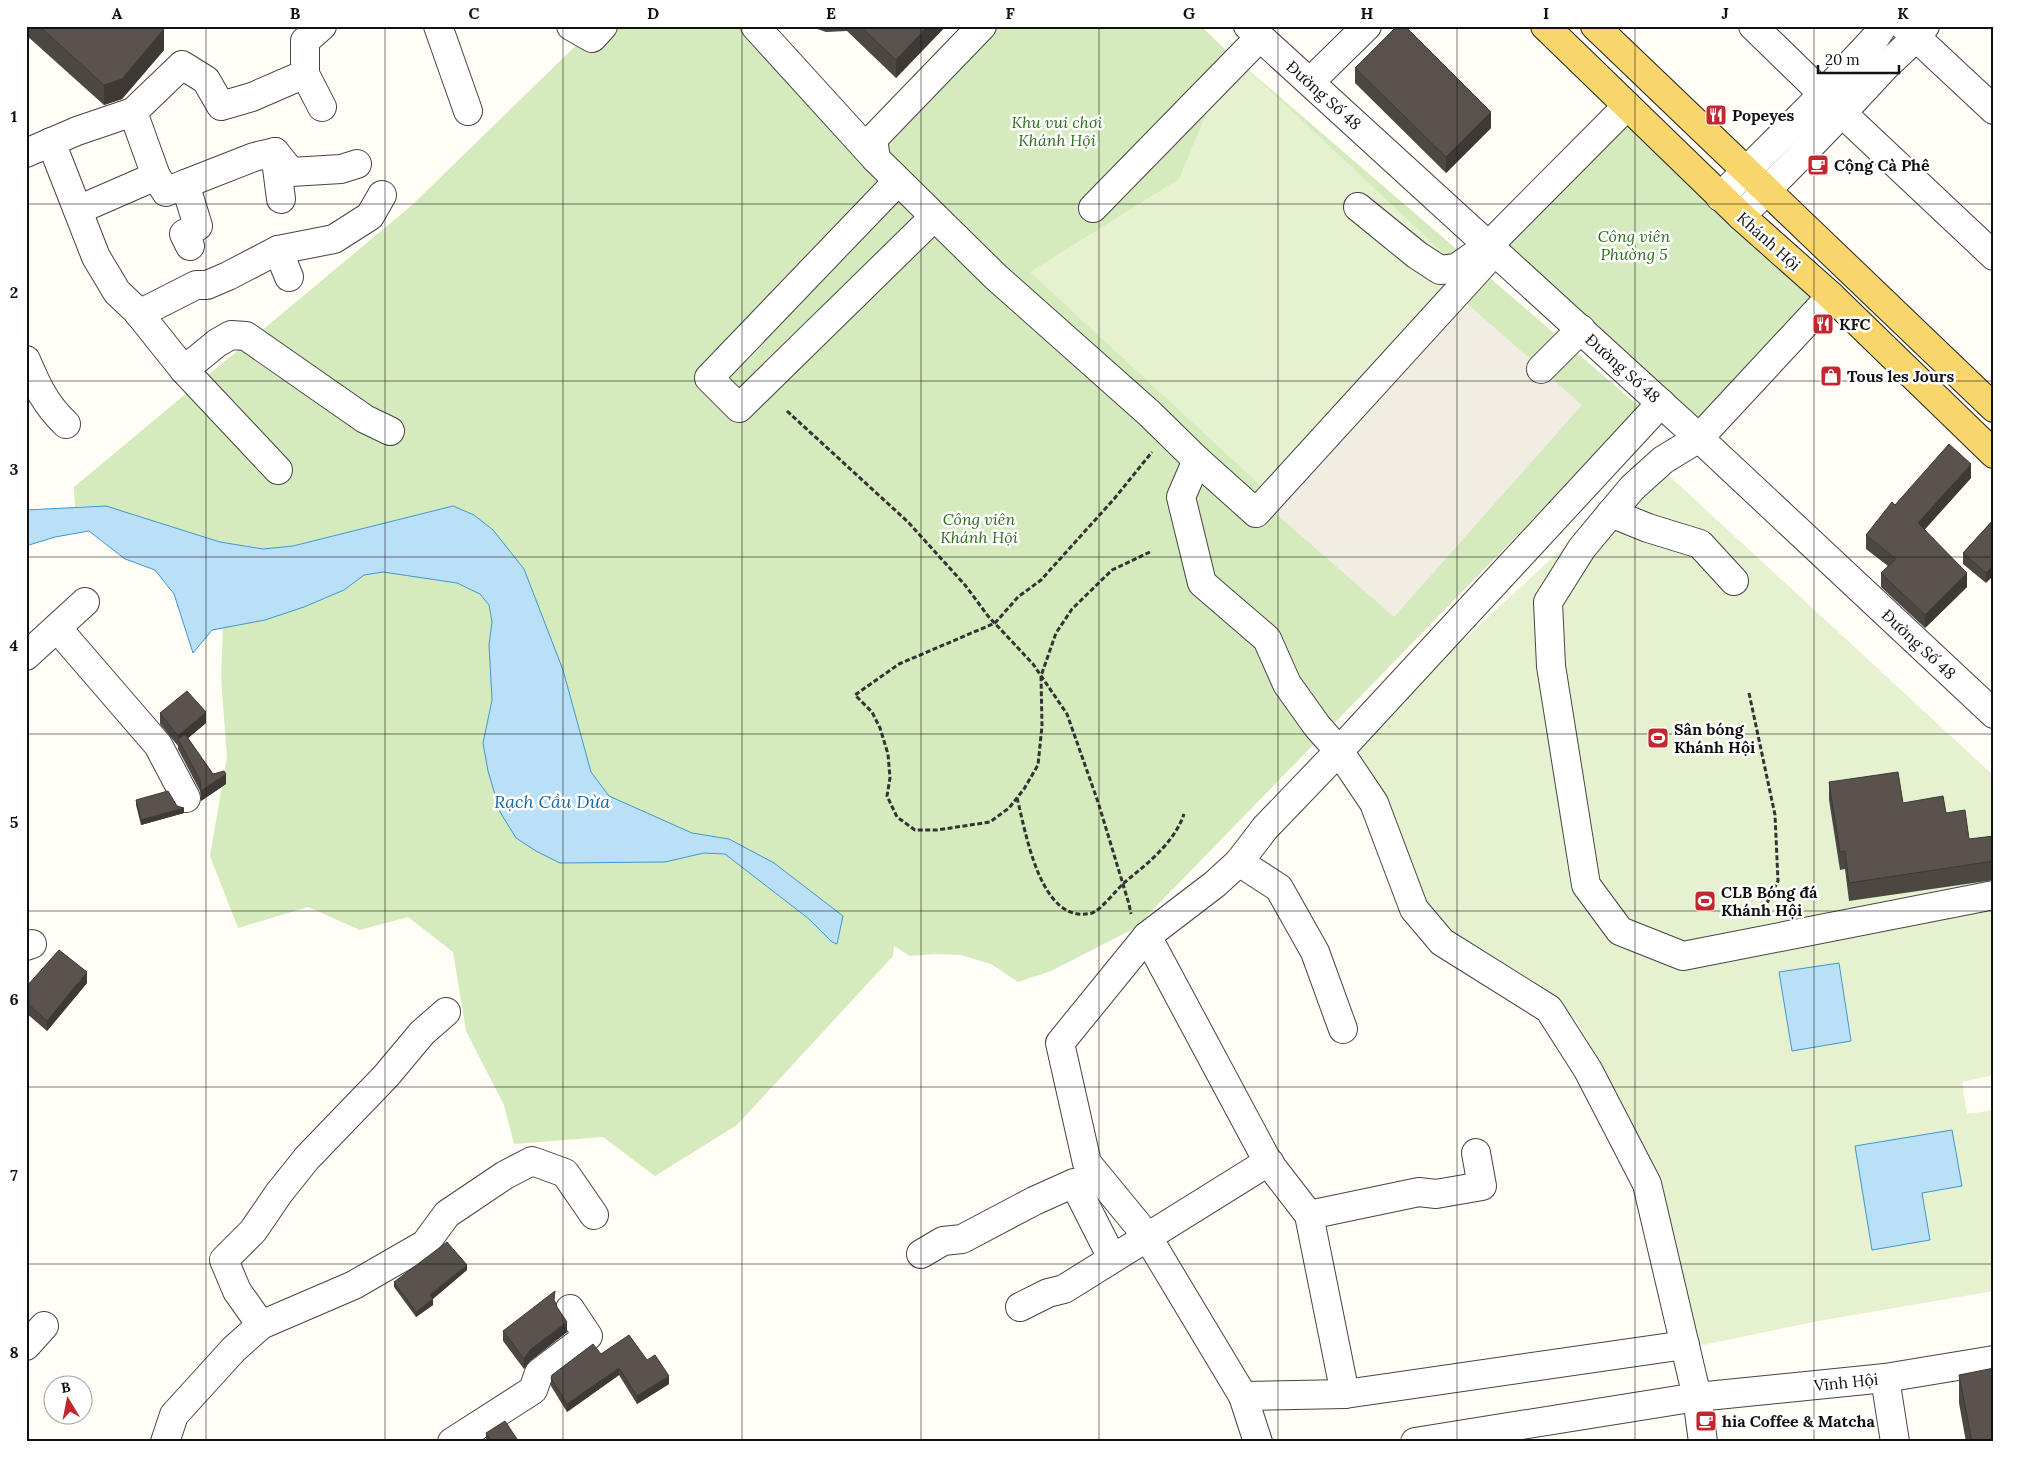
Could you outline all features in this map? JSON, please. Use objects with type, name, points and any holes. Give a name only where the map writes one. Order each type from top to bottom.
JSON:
[{"type":"main road","name":"Khánh Hội","points":[[1545,26],[1626,107],[1693,168],[1720,197],[1831,296],[1994,454]]},
{"type":"main road","name":"Khánh Hội","points":[[1595,26],[1994,408]]},
{"type":"street","points":[[322,26],[305,41],[304,74],[322,107]]},
{"type":"street","points":[[438,26],[468,111]]},
{"type":"street","points":[[571,26],[592,38],[603,26]]},
{"type":"street","points":[[755,26],[876,159],[934,217],[996,277],[1256,512],[1492,248],[1626,107]]},
{"type":"street","points":[[876,159],[873,139],[982,26]]},
{"type":"street","points":[[1310,82],[1367,26]]},
{"type":"street","points":[[1753,26],[1823,94]]},
{"type":"street","points":[[1720,197],[1823,94],[1875,38],[1883,26]]},
{"type":"street","points":[[1740,216],[1842,113],[1915,30],[1994,110]]},
{"type":"street","points":[[1093,208],[1254,32]]},
{"type":"street","name":"Đường Số 48","points":[[1254,32],[1581,329],[1994,714]]},
{"type":"street","points":[[26,153],[133,112],[182,65],[206,80],[221,106],[252,97],[304,74]]},
{"type":"street","points":[[133,112],[156,176],[166,192],[254,157],[275,152]]},
{"type":"street","points":[[1842,113],[1994,256]]},
{"type":"street","points":[[52,142],[96,257],[117,292],[139,314],[184,370],[278,470]]},
{"type":"street","points":[[275,152],[291,172],[341,169],[357,164]]},
{"type":"street","points":[[275,152],[281,199]]},
{"type":"street","points":[[78,210],[156,176]]},
{"type":"street","points":[[898,181],[709,378],[739,408],[934,217]]},
{"type":"street","points":[[185,184],[198,226],[184,234],[190,246]]},
{"type":"street","points":[[139,314],[196,285],[207,285],[278,250],[334,239],[370,216],[382,195]]},
{"type":"street","points":[[1358,207],[1416,254],[1440,270],[1456,268],[1492,248]]},
{"type":"street","points":[[278,250],[289,277]]},
{"type":"street","points":[[1831,296],[1699,438],[1663,460],[1632,488],[1582,548],[1548,602],[1551,666],[1586,885],[1620,931],[1683,956],[1994,895]]},
{"type":"street","points":[[1541,368],[1581,329]]},
{"type":"street","points":[[184,370],[231,334],[246,336],[365,419],[390,431]]},
{"type":"street","points":[[26,360],[32,392],[66,424]]},
{"type":"street","points":[[1258,1442],[1243,1396],[1147,1236],[1087,1163],[1060,1043],[1139,928],[1215,884],[1239,862],[1265,828],[1339,752],[1661,403]]},
{"type":"street","points":[[1197,460],[1181,497],[1202,583],[1267,639],[1287,684],[1317,726],[1339,752],[1374,802],[1414,909],[1442,942],[1549,1009],[1588,1070],[1648,1184],[1697,1397],[1703,1442]]},
{"type":"street","points":[[1612,513],[1648,528],[1700,544],[1734,581]]},
{"type":"street","points":[[26,656],[85,602]]},
{"type":"street","points":[[57,628],[158,745],[186,798]]},
{"type":"street","points":[[1239,862],[1279,888],[1314,952],[1343,1029]]},
{"type":"street","points":[[1139,928],[1269,1162],[1310,1215],[1345,1394]]},
{"type":"street","points":[[261,1325],[237,1291],[224,1260],[253,1231],[279,1193],[307,1158],[386,1076],[422,1033],[446,1012]]},
{"type":"street","points":[[1310,1215],[1418,1192],[1436,1194],[1482,1186],[1476,1153]]},
{"type":"street","points":[[165,1442],[174,1415],[234,1349],[261,1325],[354,1285],[425,1244],[447,1214],[506,1175],[532,1162],[565,1173],[594,1215]]},
{"type":"street","points":[[1020,1307],[1048,1293],[1064,1289],[1269,1162]]},
{"type":"street","points":[[921,1254],[943,1241],[962,1239],[1034,1201],[1074,1183],[1112,1258]]},
{"type":"street","points":[[452,1442],[534,1390],[539,1373],[588,1336],[570,1309]]},
{"type":"street","points":[[26,1346],[44,1326]]},
{"type":"street","points":[[1243,1396],[1345,1394],[1685,1345]]},
{"type":"street","name":"Vĩnh Hội","points":[[1416,1442],[1697,1397],[1885,1378],[1994,1360]]},
{"type":"street","points":[[1885,1378],[1896,1442]]},
{"type":"path","points":[[788,411],[908,522],[965,585],[994,623],[1032,664],[1067,714],[1139,928]]},
{"type":"path","points":[[1150,552],[1112,570],[1072,609],[1056,633],[1041,676],[1042,726],[1038,765],[1009,808],[990,822],[937,830],[915,830],[897,817],[887,796],[890,778],[886,746],[872,712],[855,695],[899,664],[994,623],[1018,597],[1041,580],[1114,499],[1167,432]]},
{"type":"path","points":[[1746,945],[1778,881],[1775,815],[1749,693]]},
{"type":"path","points":[[1017,797],[1030,848],[1041,880],[1058,905],[1075,914],[1094,912],[1168,843],[1184,814]]},
{"type":"green space","name":"Công viên Khánh Hội","points":[[596,26],[770,26],[883,148],[997,26],[1201,26],[1231,55],[1641,408],[1135,928],[1051,971],[1018,982],[991,964],[961,955],[935,954],[910,956],[894,946],[893,956],[737,1125],[655,1176],[603,1137],[514,1144],[504,1105],[466,1031],[453,952],[408,917],[360,930],[308,907],[238,928],[210,856],[227,757],[221,677],[223,628],[265,620],[344,590],[364,575],[383,572],[457,583],[480,594],[489,605],[492,622],[489,645],[492,700],[483,743],[516,838],[560,863],[665,862],[704,853],[725,854],[809,919],[832,942],[837,944],[843,916],[729,839],[692,833],[609,796],[591,772],[563,670],[524,569],[474,515],[453,506],[293,546],[263,549],[220,542],[106,506],[75,507],[74,487],[411,206]]},
{"type":"green space","points":[[1231,54],[1467,275],[1261,486],[1030,272],[1179,179]]},
{"type":"green space","name":"Công viên Phường 5","points":[[1629,117],[1818,291],[1697,425],[1501,248]]},
{"type":"green space","name":"CLB Bóng đá Khánh Hội","points":[[1651,459],[1994,776],[1994,1075],[1962,1082],[1967,1114],[1994,1110],[1994,1291],[1818,1321],[1698,1346],[1647,1166],[1598,1059],[1577,1021],[1543,992],[1436,925],[1346,748],[1587,526]]},
{"type":"shaded area","points":[[1463,300],[1582,405],[1394,617],[1275,513]]},
{"type":"water","name":"Rạch Cầu Dừa","points":[[106,506],[220,542],[263,549],[293,546],[453,506],[474,515],[493,530],[524,569],[563,670],[591,772],[609,796],[692,833],[729,839],[774,863],[843,916],[837,944],[832,942],[809,919],[725,854],[704,853],[665,862],[560,863],[516,838],[500,812],[488,771],[483,743],[492,700],[489,645],[492,622],[489,605],[480,594],[457,583],[383,572],[364,575],[344,590],[304,607],[265,620],[212,630],[193,653],[174,594],[155,570],[125,559],[89,531],[55,537],[29,545],[26,549],[26,510]]},
{"type":"water","points":[[1839,963],[1851,1041],[1792,1051],[1779,972]]},
{"type":"water","points":[[1952,1130],[1962,1186],[1922,1193],[1930,1240],[1872,1250],[1855,1146]]},
{"type":"building","points":[[39,26],[161,26],[164,29],[122,79],[104,85]]},
{"type":"building","points":[[860,26],[928,26],[896,60]]},
{"type":"building","points":[[1397,26],[1405,26],[1491,112],[1446,157],[1355,68]]},
{"type":"building","points":[[1949,444],[1971,464],[1918,523],[1967,573],[1925,615],[1881,573],[1896,559],[1866,535],[1892,502],[1895,505]]},
{"type":"building","points":[[1994,519],[1994,564],[1986,573],[1963,553]]},
{"type":"building","points":[[187,691],[206,712],[178,736],[160,713]]},
{"type":"building","points":[[185,734],[213,774],[224,771],[226,774],[201,791],[200,780],[178,739]]},
{"type":"building","points":[[1898,772],[1903,803],[1943,796],[1946,813],[1965,810],[1969,839],[1994,836],[1994,861],[1849,883],[1845,851],[1840,852],[1829,782]]},
{"type":"building","points":[[168,791],[177,806],[184,808],[141,820],[136,800]]},
{"type":"building","points":[[59,950],[87,972],[47,1021],[26,1002],[26,987]]},
{"type":"building","points":[[447,1242],[467,1265],[430,1295],[433,1299],[416,1312],[394,1282]]},
{"type":"building","points":[[555,1291],[554,1300],[567,1322],[530,1350],[524,1359],[503,1331]]},
{"type":"building","points":[[629,1335],[647,1360],[655,1355],[669,1376],[637,1396],[619,1368],[567,1404],[551,1378],[552,1375],[593,1344],[601,1354]]},
{"type":"building","points":[[1994,1368],[1994,1442],[1972,1442],[1959,1375]]},
{"type":"building","points":[[505,1421],[519,1442],[492,1442],[486,1433]]},
{"type":"place","name":"Popeyes","points":[[1716,115]]},
{"type":"place","name":"Cộng Cà Phê","points":[[1818,165]]},
{"type":"place","name":"KFC","points":[[1823,324]]},
{"type":"place","name":"Tous les Jours","points":[[1831,376]]},
{"type":"place","name":"Sân bóng Khánh Hội","points":[[1658,738]]},
{"type":"place","name":"CLB Bóng đá Khánh Hội","points":[[1705,901]]},
{"type":"place","name":"hia Coffee & Matcha","points":[[1706,1421]]},
{"type":"park label","name":"Khu vui chơi Khánh Hội","points":[[1057,131]]}]
